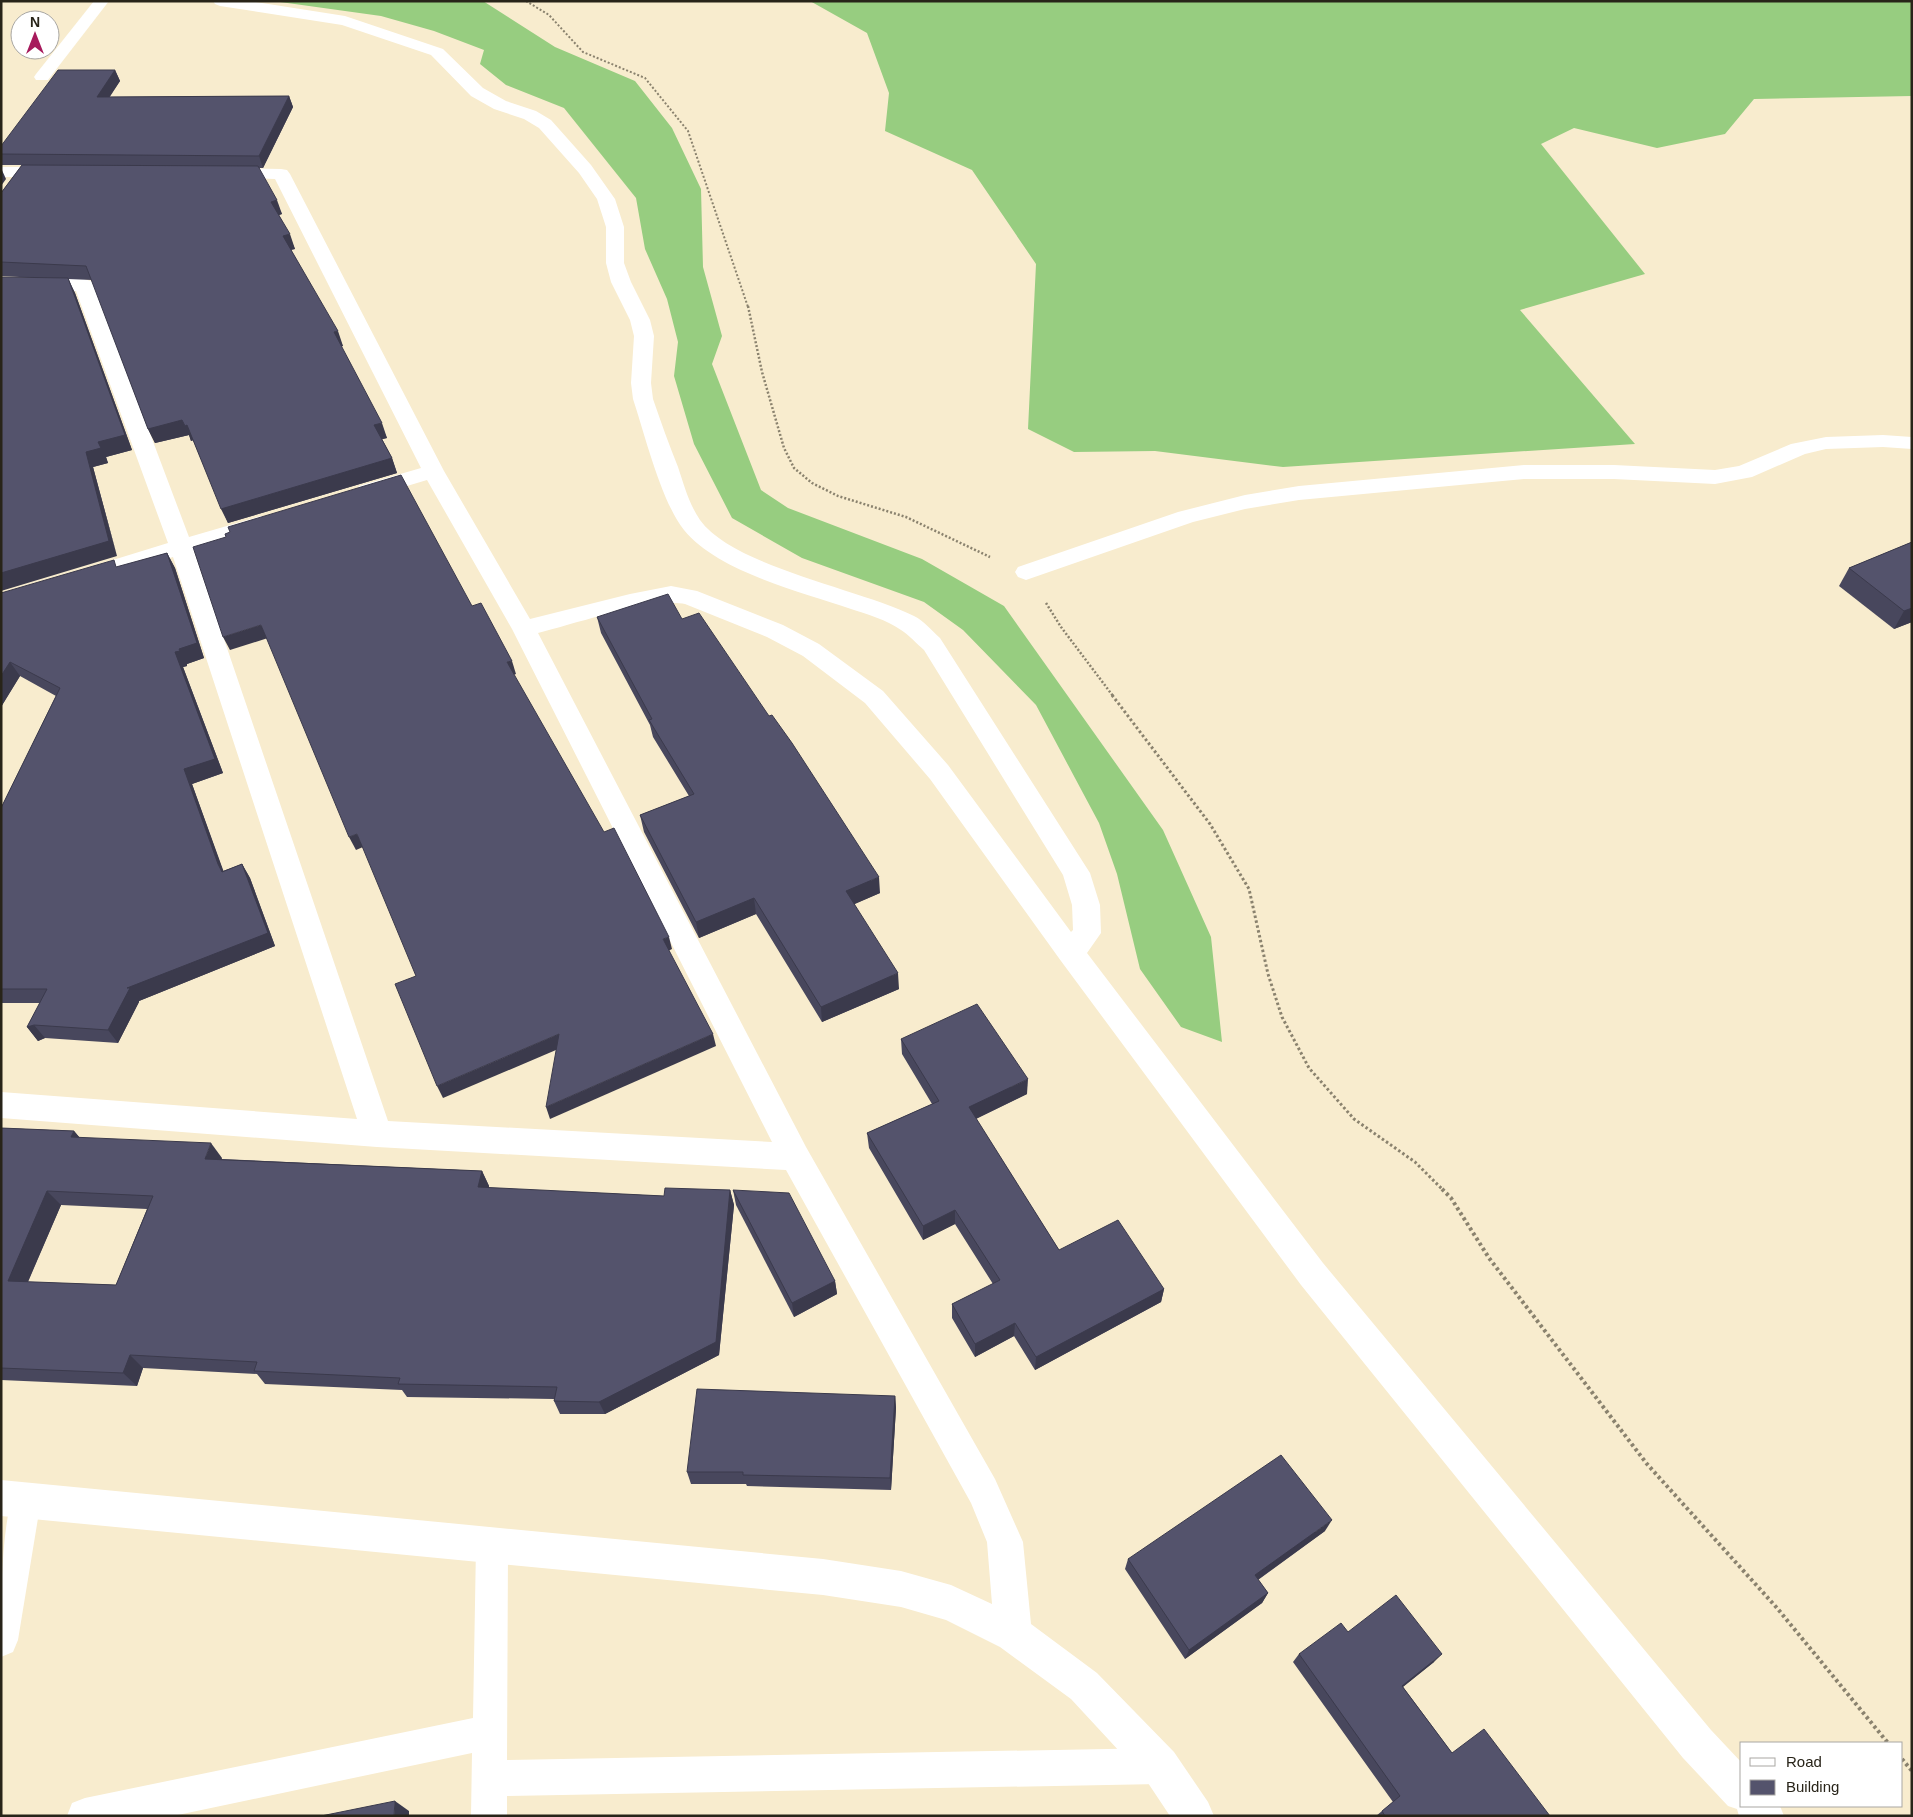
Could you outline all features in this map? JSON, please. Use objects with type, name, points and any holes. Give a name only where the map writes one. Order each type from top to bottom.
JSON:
[{"type":"street","points":[[42,76],[102,1]]},
{"type":"street","points":[[220,1],[344,21],[437,52],[477,92],[500,105],[530,115],[545,124],[585,169],[606,199],[615,227],[615,263],[621,282],[640,320],[644,336],[641,383],[643,399],[678,500],[692,525],[708,541],[734,557],[768,572],[879,610],[908,623],[932,644],[1076,873],[1086,906],[1087,933],[1071,953]]},
{"type":"street","points":[[1,172],[17,180],[72,172]]},
{"type":"street","points":[[202,173],[281,174],[433,471],[524,629],[795,1157],[983,1491],[1005,1542],[1013,1634]]},
{"type":"street","points":[[1,284],[84,285],[181,547],[377,1134]]},
{"type":"street","points":[[1026,572],[1186,517],[1245,502],[1299,493],[1524,472],[1614,472],[1715,477],[1744,472],[1799,449],[1826,443],[1883,441],[1912,443]]},
{"type":"street","points":[[349,496],[433,471]]},
{"type":"street","points":[[58,584],[284,516]]},
{"type":"street","points":[[524,629],[630,602],[671,594],[689,598],[775,631],[811,650],[874,697],[940,772],[1071,953],[1312,1274],[1697,1744],[1740,1790]]},
{"type":"street","points":[[1,1105],[377,1134],[795,1157]]},
{"type":"street","points":[[13,1499],[823,1577],[901,1589],[951,1603],[1013,1634],[1084,1686],[1160,1766],[1194,1816]]},
{"type":"lane","points":[[1,1640],[13,1499]]},
{"type":"lane","points":[[489,1816],[492,1546]]},
{"type":"lane","points":[[85,1816],[490,1732]]},
{"type":"lane","points":[[490,1778],[1160,1766]]},
{"type":"path","points":[[526,1],[549,15],[583,52],[645,78],[688,131],[750,314],[762,372],[784,448],[794,468],[812,483],[838,496],[906,517],[984,555],[1026,572],[1061,626],[1210,824],[1249,889],[1268,974],[1282,1017],[1309,1068],[1354,1119],[1415,1162],[1451,1198],[1489,1258],[1647,1464],[1777,1608],[1887,1742]]},
{"type":"path","points":[[1903,1760],[1912,1771]]},
{"type":"green space","points":[[273,1],[483,1],[555,47],[635,81],[672,128],[701,189],[703,267],[722,336],[712,364],[761,490],[788,508],[922,559],[1004,606],[1163,830],[1211,937],[1222,1042],[1181,1027],[1140,969],[1117,874],[1099,823],[1036,705],[963,630],[924,602],[802,558],[732,518],[694,444],[674,376],[678,342],[667,299],[645,249],[636,198],[564,108],[506,85],[480,64],[484,50],[434,31],[381,16]]},
{"type":"green space","points":[[810,1],[1912,1],[1912,96],[1754,99],[1725,134],[1657,148],[1574,128],[1541,144],[1645,274],[1520,310],[1635,444],[1283,467],[1155,451],[1074,452],[1028,429],[1036,264],[972,170],[885,131],[889,93],[867,33]]},
{"type":"building","points":[[58,70],[115,70],[97,97],[289,96],[259,156],[1,154],[1,146]]},
{"type":"building","points":[[22,165],[258,166],[277,200],[271,202],[290,234],[283,236],[338,331],[334,332],[382,423],[374,425],[392,458],[221,509],[187,425],[185,426],[182,420],[148,429],[86,266],[1,262],[1,193]]},
{"type":"building","points":[[1,277],[68,278],[125,435],[98,442],[101,448],[86,452],[109,541],[1,573]]},
{"type":"building","points":[[401,475],[472,606],[481,603],[512,661],[507,662],[604,832],[614,828],[669,937],[663,939],[713,1034],[546,1107],[559,1034],[437,1086],[395,984],[416,976],[357,834],[349,837],[261,625],[223,637],[193,547],[226,537],[225,534],[230,532],[228,527]]},
{"type":"building","points":[[1912,542],[1912,608],[1904,611],[1849,568]]},
{"type":"building","points":[[167,553],[197,643],[175,652],[215,759],[184,769],[222,872],[242,864],[268,933],[127,988],[130,988],[108,1030],[34,1025],[27,1027],[47,989],[1,989],[1,808],[60,688],[10,662],[1,676],[1,593],[114,560],[116,567]]},
{"type":"building","points":[[668,594],[682,619],[699,613],[769,716],[772,715],[792,743],[879,877],[846,891],[898,973],[821,1007],[754,898],[696,922],[640,815],[694,794],[649,720],[652,719],[597,617]]},
{"type":"building","points":[[977,1004],[1028,1079],[969,1107],[1059,1250],[1118,1220],[1164,1289],[1036,1357],[1015,1323],[975,1344],[952,1304],[1000,1280],[955,1210],[923,1226],[867,1133],[939,1101],[901,1039]]},
{"type":"building","points":[[1,1128],[74,1131],[71,1137],[211,1143],[205,1159],[482,1171],[478,1187],[664,1196],[665,1188],[730,1190],[716,1342],[599,1402],[554,1401],[557,1387],[398,1384],[400,1378],[254,1371],[257,1362],[130,1355],[123,1373],[1,1368]],"holes":[[[47,1191],[153,1196],[116,1285],[8,1281]]]},
{"type":"building","points":[[733,1190],[789,1193],[835,1281],[792,1303]]},
{"type":"building","points":[[697,1389],[895,1396],[890,1478],[743,1475],[743,1472],[687,1472]]},
{"type":"building","points":[[1281,1455],[1332,1520],[1255,1575],[1268,1593],[1189,1650],[1128,1559]]},
{"type":"building","points":[[1396,1595],[1442,1654],[1402,1686],[1452,1753],[1484,1729],[1550,1816],[1385,1816],[1382,1811],[1400,1796],[1299,1654],[1341,1623],[1348,1632]]},
{"type":"building","points":[[395,1801],[394,1816],[321,1816]]}]
